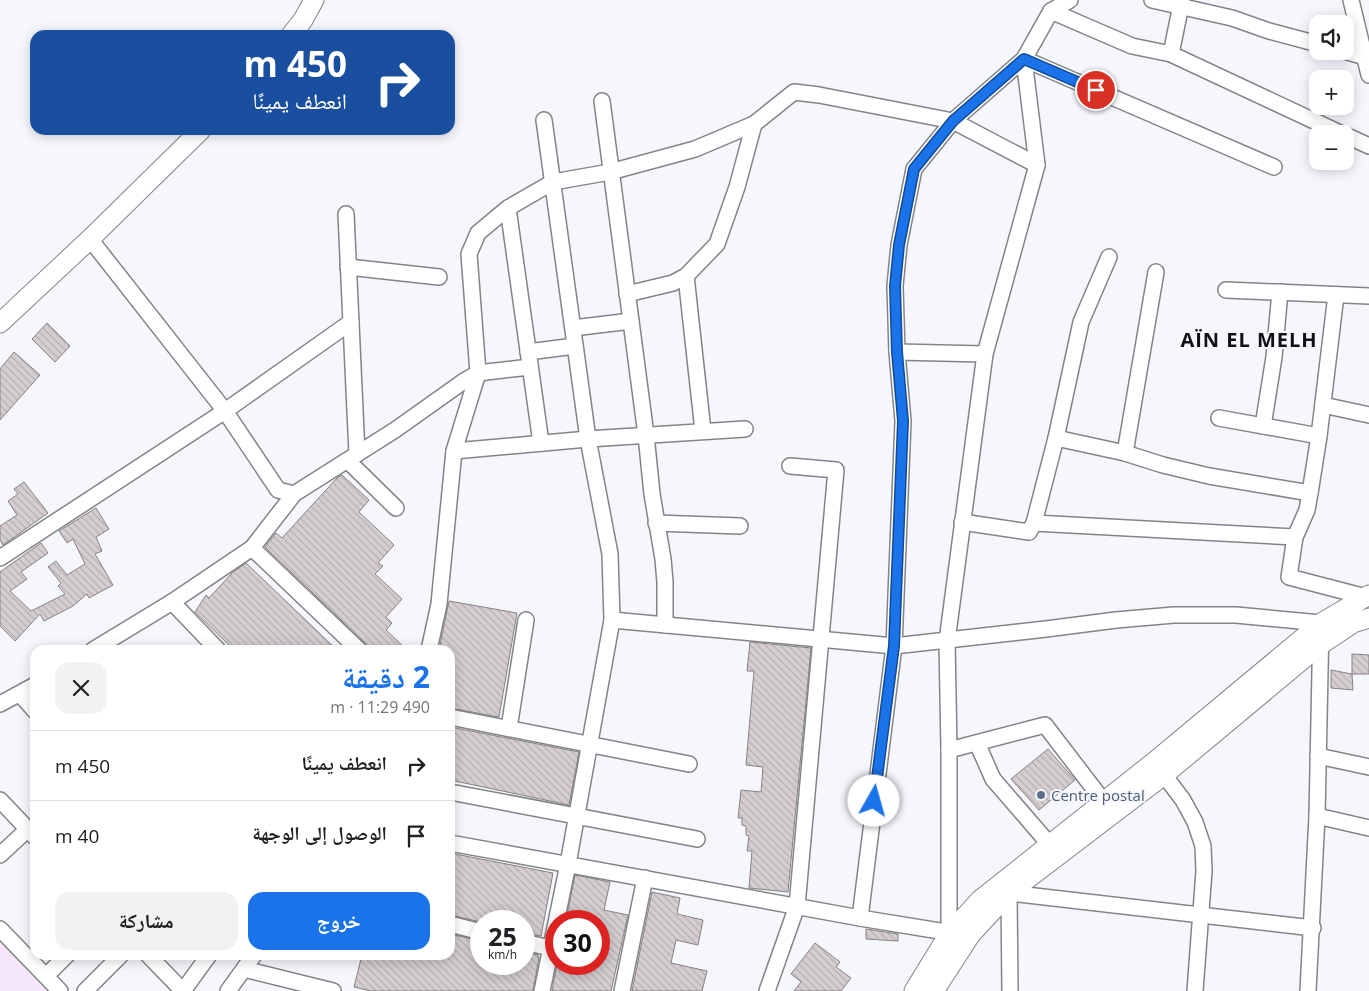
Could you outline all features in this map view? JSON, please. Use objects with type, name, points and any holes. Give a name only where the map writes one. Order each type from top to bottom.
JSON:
[{"type":"main road","points":[[295,30],[314,0]]},
{"type":"main road","points":[[0,324],[196,135]]},
{"type":"main road","points":[[934,991],[970,934],[1009,893],[1159,768],[1321,623],[1367,596]]},
{"type":"main road","points":[[914,991],[949,934],[980,900],[1104,802],[1159,768],[1320,645],[1353,623],[1369,618]]},
{"type":"street","points":[[860,918],[894,646],[903,421],[897,352],[895,286],[899,245],[914,169],[953,121],[1024,59],[1051,11],[1070,0]]},
{"type":"street","points":[[1152,0],[1182,3],[1309,42]]},
{"type":"street","points":[[1351,0],[1367,57],[1369,75]]},
{"type":"street","points":[[1172,54],[1182,3]]},
{"type":"street","points":[[1051,11],[1132,46],[1172,54],[1325,125]]},
{"type":"street","points":[[1354,54],[1367,57]]},
{"type":"street","points":[[949,934],[947,641],[985,354],[1037,165],[1024,59]]},
{"type":"street","points":[[1024,59],[1274,167]]},
{"type":"street","points":[[430,645],[439,604],[454,451],[478,373],[469,254],[478,233],[508,208],[553,182],[610,172],[695,149],[754,124],[794,92],[819,95],[953,121],[1037,165]]},
{"type":"street","points":[[602,101],[665,582],[665,625]]},
{"type":"street","points":[[544,120],[588,439],[610,554],[612,620],[558,910]]},
{"type":"street","points":[[627,294],[673,283],[686,276],[717,244],[737,187],[754,124]]},
{"type":"street","points":[[1354,139],[1369,146]]},
{"type":"street","points":[[508,208],[541,443]]},
{"type":"street","points":[[346,214],[351,322],[352,457],[396,508]]},
{"type":"street","points":[[90,239],[226,411],[278,490],[294,494]]},
{"type":"street","points":[[962,522],[1029,532],[1034,523],[1056,438],[1081,322],[1109,258]]},
{"type":"street","points":[[348,267],[439,277]]},
{"type":"street","points":[[1125,452],[1156,272]]},
{"type":"street","points":[[686,276],[702,431]]},
{"type":"street","points":[[1226,290],[1369,296]]},
{"type":"street","points":[[1263,426],[1274,357],[1280,292]]},
{"type":"street","points":[[1336,295],[1319,436],[1310,493],[1307,510],[1294,537],[1289,577],[1367,596]]},
{"type":"street","points":[[573,328],[631,321]]},
{"type":"street","points":[[0,558],[226,411],[351,322]]},
{"type":"street","points":[[101,645],[172,602],[252,548],[294,494],[478,373],[575,346]]},
{"type":"street","points":[[897,352],[985,354]]},
{"type":"street","points":[[1323,405],[1369,415]]},
{"type":"street","points":[[1219,418],[1319,436]]},
{"type":"street","points":[[454,451],[588,439],[745,429]]},
{"type":"street","points":[[1056,438],[1125,452],[1163,465],[1209,476],[1310,493]]},
{"type":"street","points":[[767,991],[797,906],[836,470],[790,466]]},
{"type":"street","points":[[656,523],[740,526]]},
{"type":"street","points":[[1034,523],[1294,537]]},
{"type":"street","points":[[252,548],[354,645]]},
{"type":"street","points":[[172,602],[213,645]]},
{"type":"street","points":[[612,620],[894,646],[1174,615],[1236,615],[1321,623],[1317,816],[1308,991]]},
{"type":"street","points":[[509,728],[526,620]]},
{"type":"street","points":[[0,704],[30,688]]},
{"type":"street","points":[[20,694],[30,705]]},
{"type":"street","points":[[455,718],[689,764]]},
{"type":"street","points":[[949,750],[1045,725],[1104,802]]},
{"type":"street","points":[[977,742],[993,779],[1050,845]]},
{"type":"street","points":[[1318,756],[1369,767]]},
{"type":"street","points":[[1159,768],[1183,800],[1195,822],[1203,846],[1204,871],[1195,991]]},
{"type":"street","points":[[455,793],[696,839]]},
{"type":"street","points":[[0,800],[30,832]]},
{"type":"street","points":[[1317,816],[1369,828]]},
{"type":"street","points":[[0,855],[30,834]]},
{"type":"street","points":[[455,844],[949,934],[970,934]]},
{"type":"street","points":[[622,991],[645,878]]},
{"type":"street","points":[[1010,991],[1009,893],[1312,928]]},
{"type":"street","points":[[455,925],[470,929]]},
{"type":"street","points":[[0,929],[30,960]]},
{"type":"street","points":[[30,960],[60,991]]},
{"type":"street","points":[[46,976],[62,960]]},
{"type":"street","points":[[85,991],[116,960]]},
{"type":"street","points":[[153,960],[183,991],[205,960]]},
{"type":"street","points":[[228,991],[250,960]]},
{"type":"street","points":[[244,969],[333,991]]},
{"type":"street","points":[[542,991],[545,975]]},
{"type":"shaded area","points":[[0,939],[51,991],[0,991]]},
{"type":"building","points":[[47,323],[70,346],[55,362],[32,339]]},
{"type":"building","points":[[14,352],[40,375],[0,420],[0,369]]},
{"type":"building","points":[[342,475],[369,500],[359,512],[394,545],[378,563],[383,566],[375,574],[402,599],[386,617],[392,623],[386,630],[402,645],[366,645],[265,547],[276,533],[282,538],[337,478]]},
{"type":"building","points":[[24,482],[48,513],[3,545],[0,540],[0,526],[17,515],[8,501],[18,494],[14,489]]},
{"type":"building","points":[[96,508],[109,529],[96,537],[102,551],[95,554],[113,585],[89,598],[87,594],[73,606],[44,621],[40,614],[15,641],[0,626],[0,572],[41,543],[48,553],[21,572],[27,579],[10,591],[31,611],[65,594],[58,586],[61,583],[48,567],[56,561],[67,575],[85,564],[73,539],[67,543],[59,531]]},
{"type":"building","points":[[246,563],[332,645],[229,645],[195,612],[206,595],[209,598],[232,573]]},
{"type":"building","points":[[449,601],[517,613],[499,717],[455,709],[455,645],[440,645]]},
{"type":"building","points":[[750,642],[811,648],[788,892],[749,888],[752,851],[747,851],[749,836],[746,835],[746,826],[742,825],[742,818],[738,818],[741,790],[761,792],[763,767],[746,765],[754,671],[747,671]]},
{"type":"building","points":[[1352,654],[1369,655],[1369,674],[1352,674]]},
{"type":"building","points":[[1331,670],[1352,674],[1353,690],[1331,688]]},
{"type":"building","points":[[455,728],[579,752],[569,805],[455,781]]},
{"type":"building","name":"Centre postal","points":[[1048,749],[1075,780],[1039,810],[1011,779]]},
{"type":"building","points":[[455,854],[553,873],[541,936],[535,935],[535,910],[470,910],[470,920],[455,916]]},
{"type":"building","points":[[575,875],[610,882],[604,910],[568,910]]},
{"type":"building","points":[[652,892],[680,898],[677,914],[703,920],[698,945],[676,940],[671,963],[707,971],[702,991],[632,991]]},
{"type":"building","points":[[610,911],[628,915],[611,991],[552,991],[555,975],[610,975]]},
{"type":"building","points":[[866,929],[898,934],[898,941],[866,939]]},
{"type":"building","points":[[455,935],[470,939],[470,975],[535,975],[535,954],[539,957],[533,991],[371,991],[354,987],[361,960],[455,960]]},
{"type":"building","points":[[815,943],[840,962],[836,967],[851,978],[841,991],[794,991],[801,982],[791,974]]},
{"type":"place","name":"Centre postal","points":[[1041,795]]},
{"type":"district","name":"AÏN EL MELH","points":[[1249,339]]},
{"type":"route","points":[[874,801],[894,646],[903,421],[897,352],[895,286],[899,245],[914,169],[953,121],[1024,59],[1096,90]]}]
